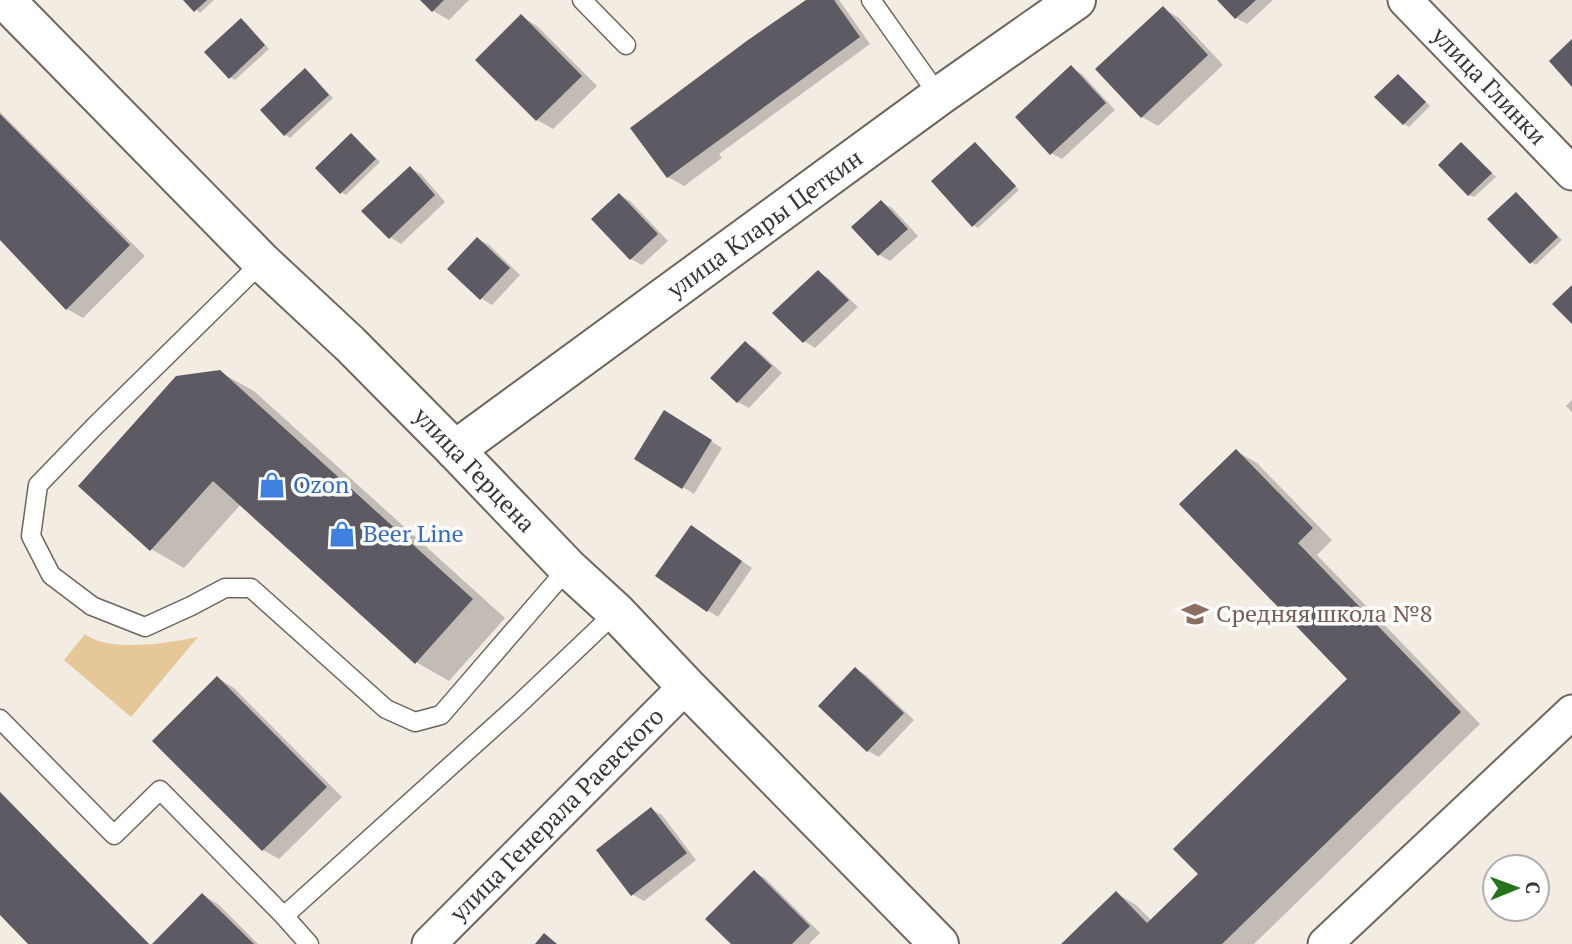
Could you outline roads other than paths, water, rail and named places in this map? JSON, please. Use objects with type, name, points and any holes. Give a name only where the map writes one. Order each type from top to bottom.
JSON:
[{"type":"main road","name":"улица Герцена","points":[[5,0],[262,262],[350,344],[568,568],[616,612],[939,944]]},
{"type":"main road","name":"улица Клары Цеткин","points":[[455,450],[939,96],[1076,0]]},
{"type":"street","name":"улица Глинки","points":[[1405,0],[1572,173]]},
{"type":"street","name":"улица Генерала Раевского","points":[[429,944],[686,686]]},
{"type":"street","points":[[1325,944],[1571,716]]},
{"type":"lane","points":[[582,0],[626,45]]},
{"type":"lane","points":[[871,0],[939,96]]},
{"type":"lane","points":[[262,262],[38,485],[31,536],[51,575],[92,606],[145,626],[225,588],[251,587],[386,709],[415,722],[441,715],[568,568]]},
{"type":"lane","points":[[284,916],[517,706],[616,612]]},
{"type":"lane","points":[[0,719],[114,835],[160,790],[309,944]]},
{"type":"place","name":"Ozon","points":[[272,485]]},
{"type":"place","name":"Beer Line","points":[[342,534]]},
{"type":"place","name":"Средняя школа №8","points":[[1195,614]]}]
